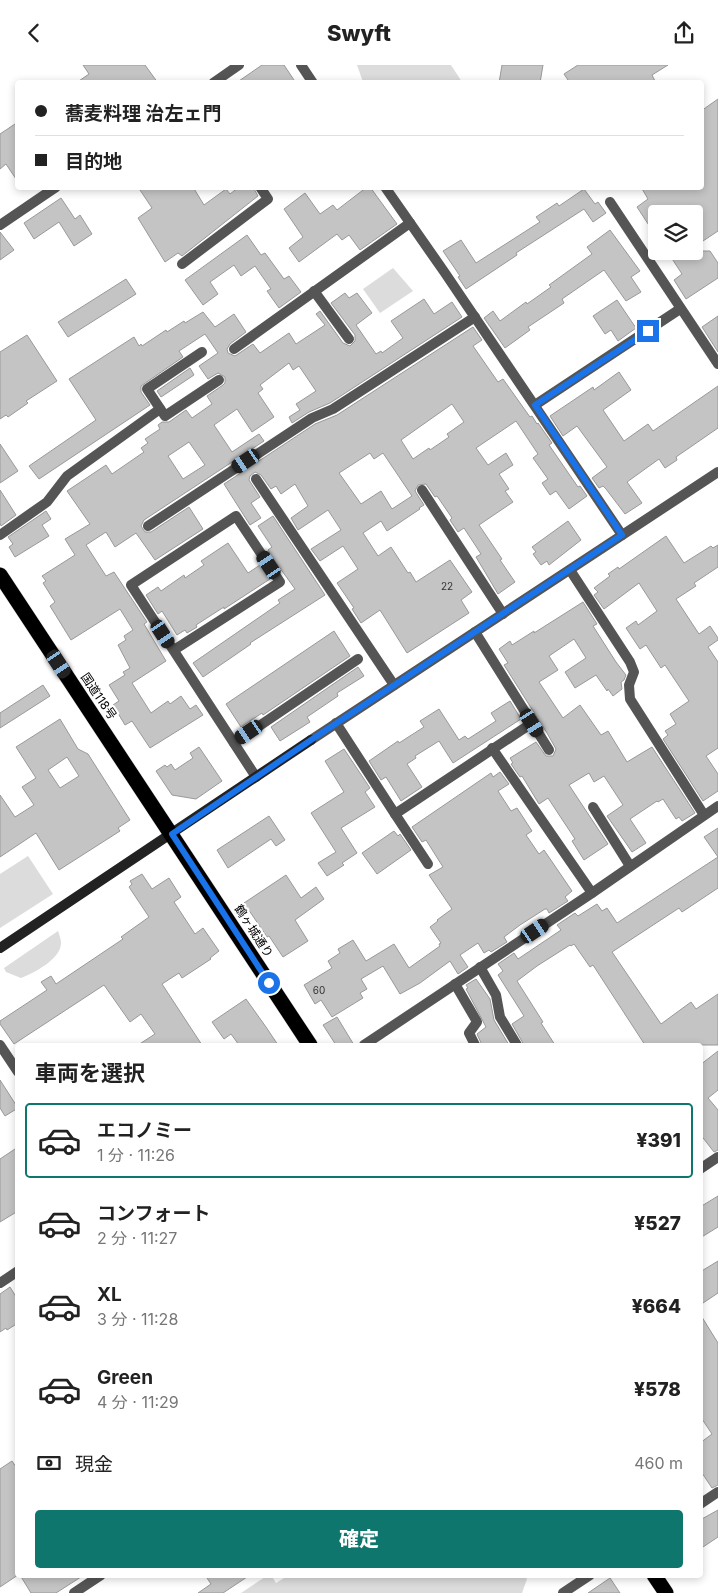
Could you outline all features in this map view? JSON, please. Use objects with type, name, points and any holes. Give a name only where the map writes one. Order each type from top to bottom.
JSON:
[{"type":"highway","name":"国道118号","points":[[0,575],[172,834]]},
{"type":"highway","name":"鶴ヶ城通り","points":[[172,834],[309,1043]]},
{"type":"highway","points":[[656,1578],[666,1593]]},
{"type":"street","points":[[217,80],[239,65]]},
{"type":"street","points":[[301,65],[311,80]]},
{"type":"street","points":[[0,225],[52,190]]},
{"type":"street","points":[[182,264],[268,199],[262,190]]},
{"type":"street","points":[[387,190],[622,535]]},
{"type":"street","points":[[610,202],[718,365]]},
{"type":"street","points":[[234,349],[410,223]]},
{"type":"street","points":[[314,291],[348,339]]},
{"type":"street","points":[[535,405],[680,309]]},
{"type":"street","points":[[148,526],[312,418],[333,409],[475,317]]},
{"type":"street","points":[[202,352],[146,389],[165,416],[219,380]]},
{"type":"street","points":[[0,535],[47,502],[67,475],[160,409]]},
{"type":"street","points":[[0,948],[336,723],[718,472]]},
{"type":"street","points":[[256,479],[394,685]]},
{"type":"street","points":[[422,491],[503,613]]},
{"type":"street","points":[[174,651],[280,582],[236,516],[131,585],[256,777]]},
{"type":"street","points":[[570,570],[630,662],[634,671],[629,685],[630,699],[704,815]]},
{"type":"street","points":[[475,632],[549,750]]},
{"type":"street","points":[[234,743],[358,659]]},
{"type":"street","points":[[336,723],[428,864]]},
{"type":"street","points":[[396,813],[532,723]]},
{"type":"street","points":[[492,748],[592,893]]},
{"type":"street","points":[[367,1043],[592,893],[718,806]]},
{"type":"street","points":[[593,807],[630,866]]},
{"type":"street","points":[[480,967],[496,995],[500,1017],[515,1043]]},
{"type":"street","points":[[455,984],[477,1022],[469,1033],[474,1043]]},
{"type":"street","points":[[0,1045],[15,1068]]},
{"type":"street","points":[[703,1167],[718,1157]]},
{"type":"street","points":[[0,1283],[15,1273]]},
{"type":"street","points":[[703,1502],[718,1492]]},
{"type":"street","points":[[74,1593],[96,1578]]},
{"type":"street","points":[[563,1593],[586,1578]]},
{"type":"shaded area","points":[[357,65],[451,65],[461,80],[362,80]]},
{"type":"shaded area","points":[[393,268],[413,291],[380,313],[363,289]]},
{"type":"shaded area","points":[[28,856],[53,894],[0,928],[0,874]]},
{"type":"shaded area","points":[[58,931],[61,941],[60,949],[57,955],[46,965],[21,978],[6,972],[4,968]]},
{"type":"shaded area","points":[[264,1578],[273,1578],[276,1583],[284,1578],[527,1579],[522,1593],[241,1593]]},
{"type":"building","points":[[83,65],[145,65],[156,80],[80,80],[89,74]]},
{"type":"building","points":[[262,65],[284,65],[294,80],[240,80]]},
{"type":"building","points":[[502,65],[543,65],[540,80],[500,80]]},
{"type":"building","points":[[578,65],[668,65],[652,75],[654,80],[568,80],[564,74]]},
{"type":"building","points":[[718,99],[718,231],[703,241],[703,205],[648,205],[648,224],[637,207],[648,199],[643,190],[704,190],[704,109]]},
{"type":"building","points":[[15,124],[15,178],[6,164],[0,169],[0,134]]},
{"type":"building","points":[[140,190],[195,190],[204,205],[225,190],[230,194],[235,190],[255,190],[258,196],[182,256],[178,253],[165,262],[138,218],[152,208]]},
{"type":"building","points":[[363,190],[372,190],[397,224],[360,250],[349,235],[342,240],[337,234],[299,262],[289,248],[303,237],[284,209],[305,193],[320,214],[333,205],[337,210]]},
{"type":"building","points":[[585,190],[595,204],[598,202],[606,213],[593,222],[584,209],[516,253],[517,255],[466,289],[458,277],[460,276],[443,251],[461,240],[476,263],[540,222],[536,217],[557,203],[559,206]]},
{"type":"building","points":[[61,198],[75,219],[80,215],[92,234],[74,246],[59,222],[34,239],[24,223]]},
{"type":"building","points":[[610,230],[640,271],[631,277],[641,292],[626,301],[604,270],[562,299],[564,303],[528,327],[530,330],[505,348],[484,318],[493,311],[500,321],[526,302],[527,304],[551,287],[549,285],[592,254],[587,247]]},
{"type":"building","points":[[0,232],[14,250],[0,260]]},
{"type":"building","points":[[247,235],[261,255],[265,253],[284,279],[289,276],[301,292],[279,308],[267,291],[271,289],[255,266],[241,276],[234,265],[210,282],[218,294],[203,305],[185,280]]},
{"type":"building","points":[[703,251],[710,251],[718,263],[718,278],[686,299],[674,280],[682,274],[673,260],[703,260]]},
{"type":"building","points":[[126,279],[136,294],[68,337],[58,322]]},
{"type":"building","points":[[345,293],[349,298],[357,293],[372,313],[356,325],[376,354],[381,351],[382,353],[403,338],[391,321],[424,299],[434,314],[452,302],[462,317],[330,403],[309,412],[292,423],[289,417],[300,410],[296,404],[316,391],[299,366],[293,370],[289,363],[260,385],[263,389],[258,393],[274,417],[252,432],[237,409],[214,425],[232,452],[259,434],[264,441],[144,520],[141,526],[145,532],[151,532],[189,507],[203,529],[155,560],[136,533],[115,547],[106,532],[86,545],[106,576],[114,572],[147,622],[144,624],[166,661],[132,683],[151,713],[168,701],[170,704],[181,696],[190,709],[196,705],[203,715],[150,748],[132,721],[125,725],[113,705],[119,701],[109,685],[125,675],[123,672],[130,668],[118,645],[126,640],[124,636],[133,630],[120,609],[71,640],[50,606],[55,602],[43,583],[46,581],[42,576],[75,555],[65,539],[90,524],[67,491],[106,465],[112,474],[144,452],[141,448],[148,443],[145,439],[160,429],[158,425],[162,422],[169,422],[186,410],[192,418],[212,404],[207,396],[225,383],[225,377],[218,373],[208,379],[199,366],[218,353],[205,334],[179,351],[183,357],[141,386],[141,392],[150,405],[39,479],[29,466],[96,420],[69,379],[134,337],[139,346],[141,344],[142,346],[166,330],[167,332],[203,312],[215,327],[234,314],[246,332],[230,344],[227,349],[228,353],[235,356],[253,344],[260,353],[289,333],[296,344],[325,325],[316,314],[320,311],[343,343],[350,346],[355,341],[355,335],[331,303]],"holes":[[[189,442],[205,465],[183,479],[168,456]]]},
{"type":"building","points":[[617,300],[636,328],[618,341],[611,330],[605,334],[593,316]]},
{"type":"building","points":[[718,316],[718,352],[702,327]]},
{"type":"building","points":[[473,327],[482,340],[473,346],[498,382],[503,379],[530,417],[532,416],[538,423],[552,443],[549,445],[578,487],[580,486],[587,496],[569,509],[556,491],[550,495],[542,483],[548,479],[533,458],[538,454],[516,421],[476,448],[488,465],[506,453],[513,465],[499,474],[509,489],[505,491],[513,502],[479,525],[515,582],[498,594],[476,557],[481,554],[464,528],[458,532],[450,520],[452,518],[437,496],[435,497],[426,484],[418,485],[415,491],[424,505],[420,509],[387,531],[381,521],[363,533],[378,556],[391,547],[416,582],[450,560],[472,592],[461,600],[469,613],[407,653],[380,610],[361,623],[352,609],[354,608],[337,583],[358,569],[343,546],[320,561],[311,549],[341,530],[328,510],[298,530],[291,518],[308,506],[295,484],[281,494],[276,486],[271,489],[261,475],[255,472],[250,476],[249,480],[260,497],[251,503],[261,518],[250,525],[224,484],[315,424],[337,415]],"holes":[[[452,404],[464,422],[447,434],[449,437],[413,459],[401,440]],[[370,453],[374,459],[383,453],[412,496],[392,509],[381,491],[361,504],[339,473]]]},
{"type":"building","points":[[27,335],[57,381],[26,401],[28,403],[8,417],[6,415],[0,419],[0,352]]},
{"type":"building","points":[[190,368],[194,375],[161,397],[157,391]]},
{"type":"building","points":[[619,372],[631,390],[603,410],[624,441],[648,424],[653,431],[718,386],[718,428],[676,457],[677,460],[665,468],[659,459],[627,482],[642,503],[625,514],[606,489],[603,486],[599,488],[592,478],[607,467],[577,426],[563,436],[550,416],[593,387],[594,390]]},
{"type":"building","points":[[0,444],[18,471],[0,483]]},
{"type":"building","points":[[0,490],[16,515],[1,526],[0,523]]},
{"type":"building","points":[[46,511],[51,519],[42,525],[49,536],[15,557],[9,547],[13,544],[8,537]]},
{"type":"building","points":[[273,516],[325,595],[250,643],[203,677],[193,663],[280,603],[278,600],[295,589],[272,557],[268,550],[272,547],[258,526]]},
{"type":"building","points":[[568,521],[581,540],[549,565],[547,561],[541,565],[533,554],[536,552],[532,547]]},
{"type":"building","points":[[666,536],[684,563],[711,546],[713,548],[718,545],[718,567],[694,583],[696,586],[676,599],[699,634],[710,626],[718,638],[708,647],[718,662],[718,748],[706,756],[718,774],[718,791],[703,801],[663,739],[668,735],[665,731],[676,724],[670,714],[689,701],[665,665],[661,668],[646,645],[640,649],[626,628],[636,621],[638,625],[657,611],[639,583],[604,609],[594,595],[598,592],[594,588],[610,576],[608,574],[618,567],[619,569]]},
{"type":"building","points":[[228,543],[248,573],[260,565],[270,579],[196,625],[197,627],[187,633],[185,630],[177,635],[162,611],[158,614],[146,595],[158,587],[161,591],[184,575],[185,578],[204,565],[201,561]]},
{"type":"building","points":[[583,602],[597,624],[593,626],[626,675],[621,682],[622,689],[613,696],[608,689],[607,691],[596,675],[575,688],[565,672],[586,658],[574,639],[549,656],[558,670],[539,682],[563,718],[580,705],[601,735],[608,731],[627,762],[652,747],[695,813],[682,821],[679,817],[676,819],[663,799],[657,801],[630,819],[646,843],[632,852],[607,816],[623,805],[604,776],[594,782],[589,773],[569,785],[608,844],[584,860],[572,841],[575,839],[548,798],[539,804],[522,776],[520,777],[511,764],[513,763],[510,758],[536,742],[546,756],[553,756],[556,749],[504,665],[508,663],[499,649],[510,641],[512,645],[534,631],[534,633]]},
{"type":"building","points":[[334,631],[350,656],[263,715],[262,713],[241,727],[226,704]]},
{"type":"building","points":[[358,667],[364,676],[337,693],[338,696],[307,717],[310,722],[280,741],[271,727]]},
{"type":"building","points":[[43,685],[50,696],[0,728],[0,713]]},
{"type":"building","points":[[510,701],[521,719],[453,763],[439,741],[415,756],[416,758],[407,764],[422,787],[401,801],[386,777],[381,780],[369,761],[398,741],[399,743],[424,727],[420,721],[439,709],[459,740],[465,736],[468,739],[496,721],[491,713]]},
{"type":"building","points":[[60,719],[78,749],[88,754],[130,820],[118,828],[120,831],[59,870],[36,833],[0,857],[0,795],[15,817],[34,805],[22,787],[36,778],[16,747]],"holes":[[[67,757],[79,776],[60,788],[48,770]]]},
{"type":"building","points":[[199,747],[222,781],[196,799],[172,795],[156,771],[165,765],[167,767],[171,764],[175,770],[193,758],[190,753]]},
{"type":"building","points":[[344,749],[370,788],[365,792],[375,807],[341,828],[357,853],[342,863],[344,865],[327,876],[318,863],[336,852],[311,813],[344,792],[325,761]]},
{"type":"building","points":[[500,772],[509,784],[498,791],[511,811],[517,808],[532,831],[526,835],[539,854],[544,850],[572,891],[565,897],[568,901],[549,913],[545,909],[520,925],[504,937],[507,942],[491,952],[489,950],[484,953],[478,943],[460,955],[468,967],[458,974],[450,961],[420,983],[400,994],[383,966],[361,979],[367,989],[360,993],[363,998],[332,1017],[321,1000],[315,1004],[304,985],[332,968],[328,961],[340,953],[338,949],[353,940],[366,961],[394,944],[409,968],[440,946],[439,944],[441,943],[430,927],[452,909],[429,875],[443,867],[426,840],[422,842],[412,827],[491,773],[493,777]]},
{"type":"building","points":[[269,816],[285,840],[276,846],[271,839],[228,868],[217,850]]},
{"type":"building","points":[[718,828],[718,857],[704,837]]},
{"type":"building","points":[[394,831],[398,836],[400,834],[411,850],[377,874],[362,853]]},
{"type":"building","points":[[718,857],[718,888],[682,912],[679,908],[612,952],[661,1024],[691,1002],[696,1009],[718,994],[718,1045],[703,1045],[703,1043],[644,1043],[593,965],[590,967],[574,944],[537,966],[517,981],[554,1043],[523,1043],[512,1024],[524,1016],[498,975],[503,971],[498,964],[514,953],[518,959],[561,930],[557,925],[575,913],[578,916],[597,904],[602,911],[607,908],[617,923]]},
{"type":"building","points":[[142,874],[152,889],[169,878],[181,897],[174,902],[195,934],[203,928],[219,951],[211,959],[182,978],[179,973],[162,984],[201,1043],[141,1043],[155,1034],[141,1014],[130,1022],[104,985],[14,1044],[0,1024],[0,1021],[47,990],[41,982],[51,976],[56,984],[123,939],[121,937],[149,917],[129,887],[132,884],[130,881]]},
{"type":"building","points":[[286,875],[301,898],[316,887],[324,899],[295,920],[308,941],[283,957],[244,903]]},
{"type":"building","points":[[476,979],[490,999],[494,1020],[508,1043],[481,1043],[477,1034],[486,1027],[466,989],[468,988],[466,985]]},
{"type":"building","points":[[246,999],[277,1043],[238,1043],[231,1034],[224,1039],[212,1022]]},
{"type":"building","points":[[337,1017],[353,1043],[335,1043],[323,1025]]},
{"type":"building","points":[[718,1051],[718,1090],[708,1098],[718,1110],[718,1150],[714,1152],[703,1138],[703,1063]]},
{"type":"building","points":[[0,1080],[15,1103],[15,1110],[5,1116],[0,1108]]},
{"type":"building","points":[[15,1149],[15,1213],[0,1222],[0,1159]]},
{"type":"building","points":[[718,1196],[718,1227],[703,1236],[703,1205]]},
{"type":"building","points":[[718,1261],[718,1293],[703,1303],[703,1270]]},
{"type":"building","points":[[10,1287],[15,1295],[15,1325],[0,1332],[0,1294]]},
{"type":"building","points":[[703,1319],[718,1343],[718,1485],[712,1488],[703,1474],[703,1441],[712,1434],[703,1420]]},
{"type":"building","points":[[12,1461],[15,1466],[15,1577],[0,1587],[0,1469]]},
{"type":"building","points":[[718,1510],[718,1537],[703,1547],[703,1518]]},
{"type":"building","points":[[22,1578],[79,1578],[56,1593],[31,1593]]},
{"type":"building","points":[[207,1578],[246,1578],[223,1593],[198,1593],[211,1584]]},
{"type":"building","points":[[610,1578],[620,1593],[588,1593]]},
{"type":"route","points":[[269,983],[172,834],[622,535],[535,405],[648,331]]}]
